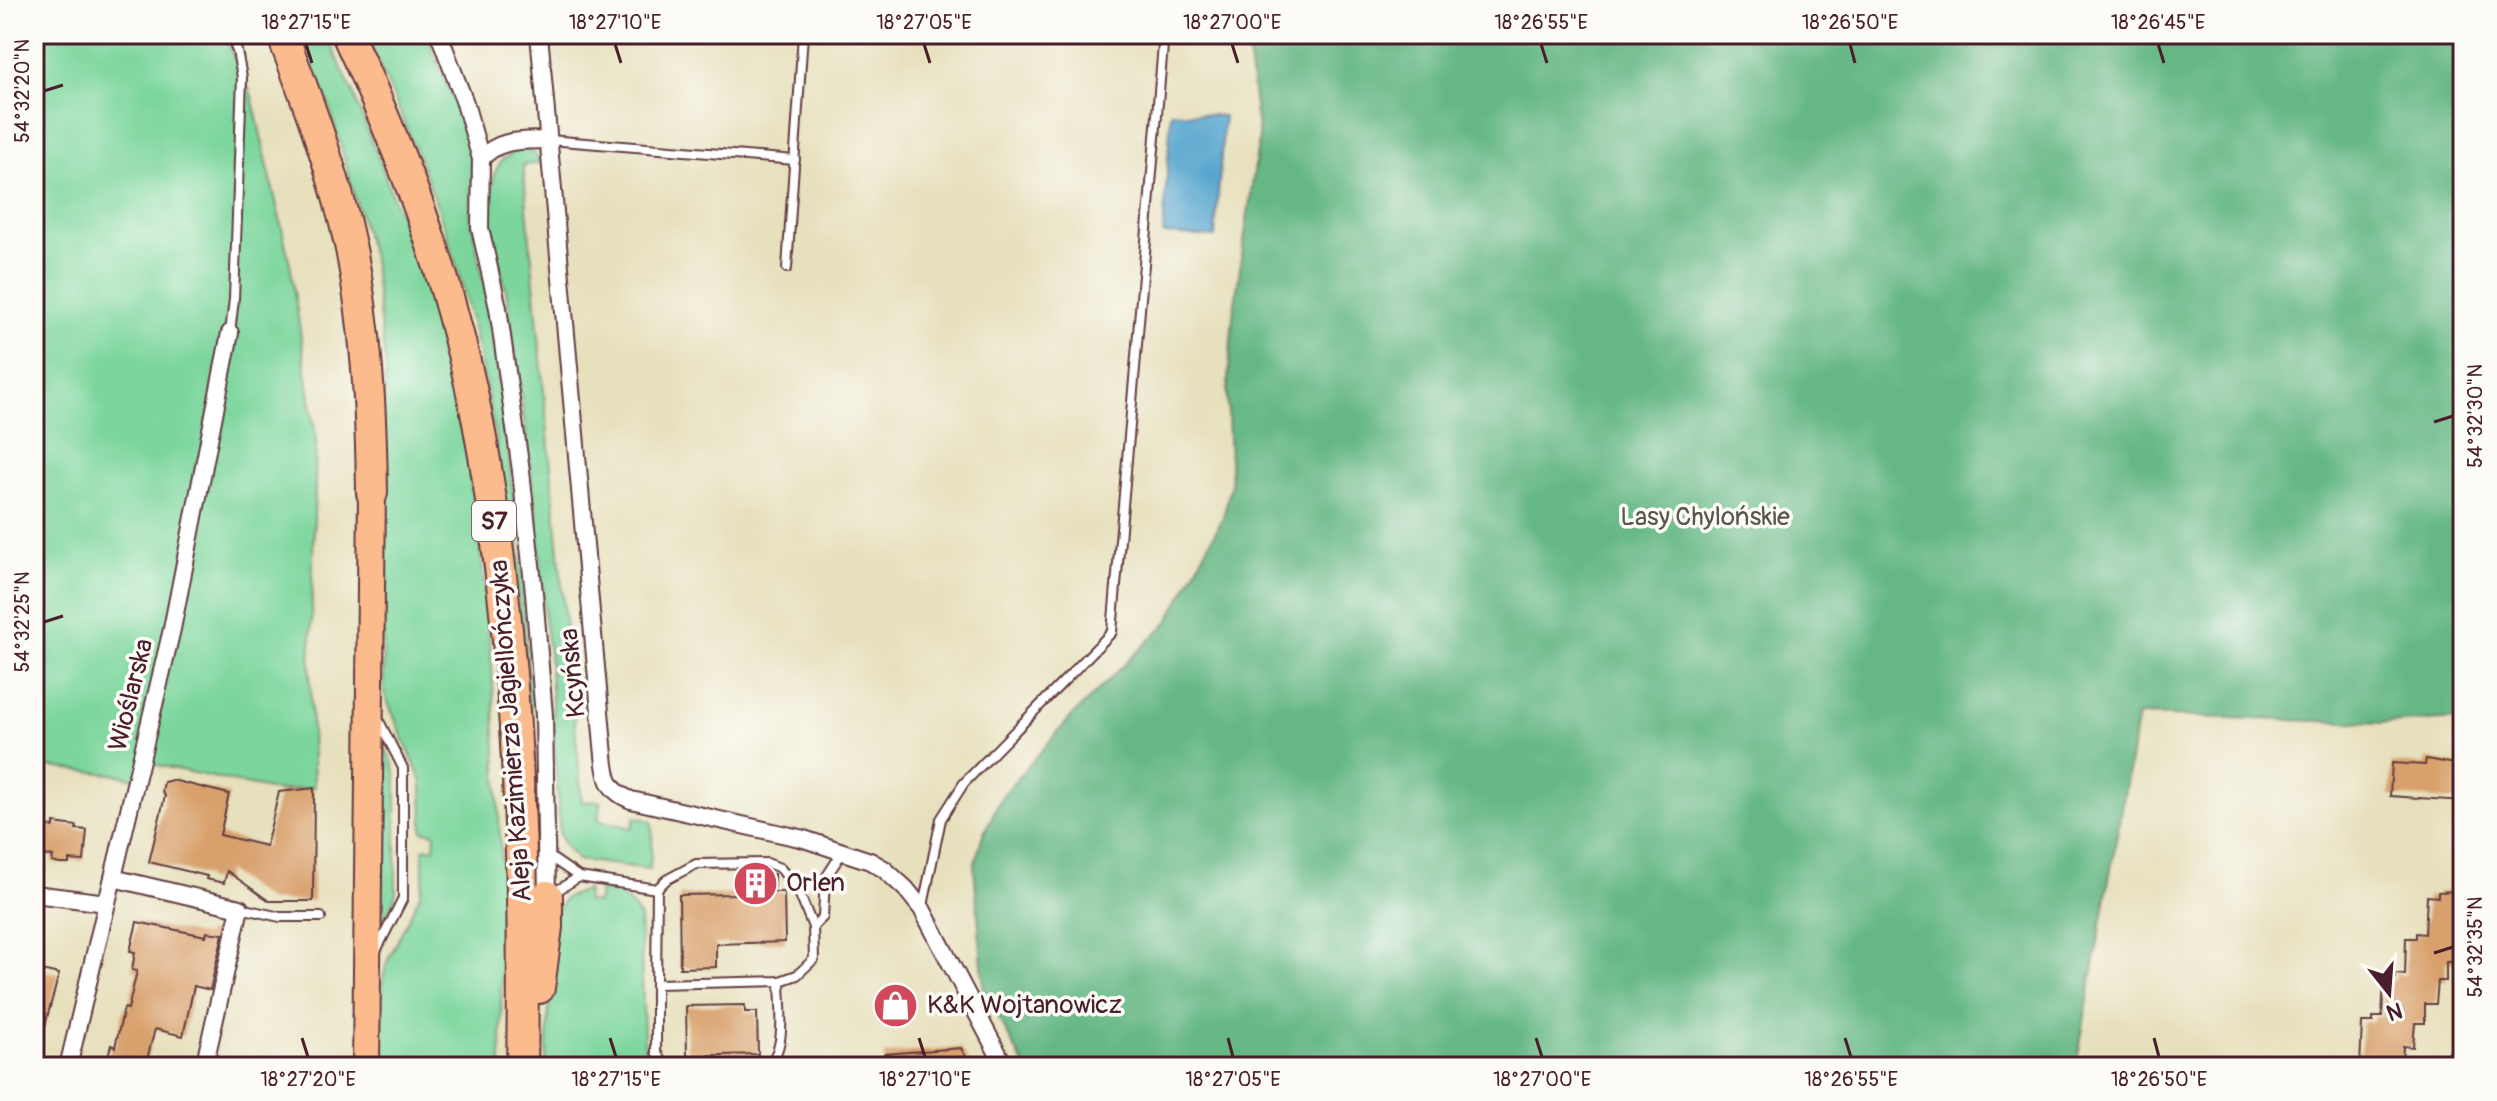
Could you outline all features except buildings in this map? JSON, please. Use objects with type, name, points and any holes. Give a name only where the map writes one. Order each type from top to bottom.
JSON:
[{"type":"highway","points":[[282,34],[329,164],[351,250],[369,384],[372,493]]},
{"type":"highway","name":"Aleja Kazimierza Jagiellończyka","points":[[347,34],[398,151],[445,286],[462,349],[491,495],[508,637],[523,850],[522,1067]]},
{"type":"highway","points":[[523,1031],[540,985],[547,927],[547,896]]},
{"type":"main road","points":[[366,1067],[372,493]]},
{"type":"street","points":[[439,34],[465,103],[481,159],[480,228],[498,308],[511,390],[534,593],[544,716],[547,896]]},
{"type":"street","name":"Kcyńska","points":[[539,34],[603,745],[610,788],[631,800],[804,839],[870,861],[884,869],[922,909],[1005,1067]]},
{"type":"street","points":[[481,159],[497,145],[513,141],[548,140]]},
{"type":"street","name":"Wioślarska","points":[[68,1067],[172,629],[230,333]]},
{"type":"street","points":[[113,878],[240,908],[204,1067]]},
{"type":"street","points":[[34,894],[107,903]]},
{"type":"street","points":[[2450,1067],[2463,1048]]},
{"type":"lane","points":[[230,34],[242,77],[235,286],[230,333]]},
{"type":"lane","points":[[787,268],[803,34]]},
{"type":"lane","points":[[922,909],[941,819],[964,783],[1112,632],[1164,34]]},
{"type":"lane","points":[[548,140],[795,160]]},
{"type":"lane","points":[[813,927],[823,917],[825,879],[843,851]]},
{"type":"lane","points":[[546,854],[579,877],[657,889]]},
{"type":"lane","points":[[656,984],[780,981],[797,975],[814,959],[813,927],[790,877],[780,868],[767,863],[696,864],[666,880],[657,889],[656,984],[656,1052],[661,1060],[673,1067]]},
{"type":"lane","points":[[547,896],[579,877]]},
{"type":"lane","points":[[240,908],[280,917],[321,917]]},
{"type":"lane","points":[[734,1067],[758,1067],[769,1064],[775,1056],[781,1030],[780,981]]},
{"type":"green space","points":[[34,34],[223,34],[252,96],[290,264],[316,438],[310,676],[314,787],[278,791],[152,764],[147,782],[119,775],[34,765]]},
{"type":"green space","points":[[300,34],[326,34],[352,91],[432,304],[466,451],[492,666],[502,881],[501,1067],[379,1067],[383,978],[388,960],[420,895],[423,849],[434,848],[435,833],[423,831],[422,782],[384,693],[380,466],[386,371],[373,261],[330,108]]},
{"type":"green space","points":[[366,34],[426,34],[465,128],[471,155],[470,214],[490,316],[519,538],[538,800],[541,909],[538,922],[525,682],[509,523],[497,444],[454,255],[419,159]]},
{"type":"green space","name":"Lasy Chylońskie","points":[[1246,34],[2463,34],[2463,719],[2382,723],[2138,715],[2076,1067],[1025,1067],[984,990],[974,866],[982,837],[1002,796],[1072,716],[1168,622],[1223,518],[1231,485],[1227,392],[1233,317],[1259,138]]},
{"type":"green space","points":[[520,149],[533,152],[540,163],[523,165],[582,802],[599,801],[598,820],[632,828],[635,817],[651,821],[650,869],[578,860],[567,849],[560,835],[538,526],[506,290],[489,223],[495,172],[502,160]]},
{"type":"green space","points":[[383,744],[396,776],[396,892],[383,921]]},
{"type":"green space","points":[[587,889],[586,901],[597,903],[600,890],[614,893],[624,898],[640,918],[645,1067],[546,1067],[553,919],[565,898]]},
{"type":"water","points":[[1171,112],[1224,116],[1215,237],[1163,234]]},
{"type":"place","name":"Orlen","points":[[755,883]]},
{"type":"place","name":"K&K Wojtanowicz","points":[[896,1005]]}]
